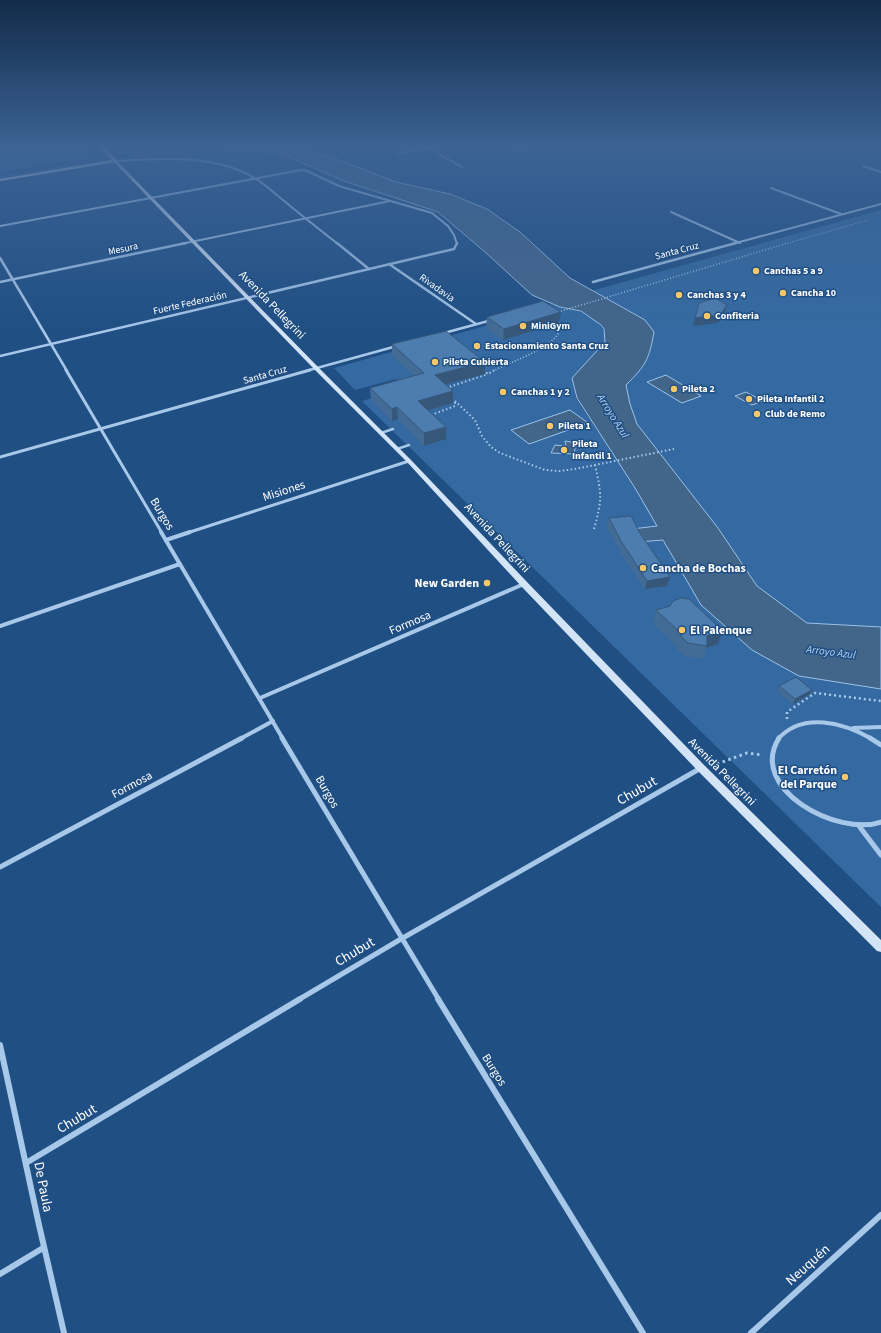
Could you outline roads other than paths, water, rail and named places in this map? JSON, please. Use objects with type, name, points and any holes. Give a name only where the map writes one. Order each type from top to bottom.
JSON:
[{"type":"main road","name":"Avenida Pellegrini","points":[[159,206],[249,297],[317,369],[397,448],[524,584],[701,768],[881,947]]},
{"type":"street","points":[[0,226],[107,206]]},
{"type":"street","points":[[291,206],[369,269]]},
{"type":"street","name":"Mesura","points":[[0,282],[366,206]]},
{"type":"street","name":"Fuerte Federación","points":[[0,356],[454,249],[457,245],[456,241],[451,232],[438,216],[407,206]]},
{"type":"street","points":[[819,206],[842,215]]},
{"type":"street","name":"Santa Cruz","points":[[593,282],[873,206]]},
{"type":"street","points":[[671,212],[740,243]]},
{"type":"street","name":"Burgos","points":[[0,258],[401,939],[643,1333]]},
{"type":"street","name":"Rivadavia","points":[[389,264],[476,324]]},
{"type":"street","points":[[438,335],[498,318]]},
{"type":"street","name":"Santa Cruz","points":[[0,457],[400,345]]},
{"type":"street","name":"Misiones","points":[[166,540],[409,461]]},
{"type":"street","points":[[0,626],[180,564]]},
{"type":"street","name":"Formosa","points":[[260,698],[524,584]]},
{"type":"street","name":"Formosa","points":[[0,867],[273,721]]},
{"type":"street","points":[[881,745],[870,737],[852,728],[833,723],[816,722],[800,725],[787,731],[779,738],[774,746],[772,756],[774,769],[780,783],[790,796],[805,808],[822,817],[841,824],[859,826],[881,822]]},
{"type":"street","points":[[852,728],[881,727]]},
{"type":"street","name":"Chubut","points":[[26,1164],[401,939],[701,768]]},
{"type":"street","points":[[859,826],[881,855]]},
{"type":"street","name":"De Paula","points":[[0,1045],[43,1248],[64,1333]]},
{"type":"street","name":"Neuquén","points":[[751,1333],[881,1215]]},
{"type":"street","points":[[0,1274],[43,1248]]},
{"type":"lane","points":[[381,433],[393,429]]},
{"type":"lane","points":[[397,448],[408,445]]},
{"type":"water","name":"Arroyo Azul","points":[[420,206],[480,206],[487,209],[520,232],[570,278],[645,320],[654,332],[648,356],[646,362],[626,385],[630,404],[637,424],[718,528],[757,586],[807,623],[881,627],[881,689],[799,676],[752,650],[701,605],[663,540],[638,542],[632,529],[657,526],[635,488],[577,398],[572,378],[605,342],[604,329],[601,325],[581,311],[560,307],[532,295],[438,212]]},
{"type":"water","name":"Pileta 2","points":[[666,375],[701,396],[682,403],[647,382]]},
{"type":"water","name":"Pileta Infantil 2","points":[[746,392],[763,401],[752,405],[735,396]]},
{"type":"water","name":"Pileta 1","points":[[570,410],[588,423],[529,444],[511,430]]},
{"type":"water","name":"Pileta Infantil 1","points":[[565,441],[576,443],[574,454],[551,453],[555,445],[566,445]]},
{"type":"place","name":"Canchas 5 a 9","points":[[756,271]]},
{"type":"place","name":"Cancha 10","points":[[783,293]]},
{"type":"place","name":"Canchas 3 y 4","points":[[679,295]]},
{"type":"place","name":"Confiteria","points":[[707,316]]},
{"type":"place","name":"MiniGym","points":[[523,326]]},
{"type":"place","name":"Estacionamiento Santa Cruz","points":[[477,346]]},
{"type":"place","name":"Pileta Cubierta","points":[[435,362]]},
{"type":"place","name":"Pileta 2","points":[[674,389]]},
{"type":"place","name":"Canchas 1 y 2","points":[[503,392]]},
{"type":"place","name":"Pileta Infantil 2","points":[[749,399]]},
{"type":"place","name":"Club de Remo","points":[[757,414]]},
{"type":"place","name":"Pileta 1","points":[[550,426]]},
{"type":"place","name":"Pileta Infantil 1","points":[[564,450]]},
{"type":"place","name":"Cancha de Bochas","points":[[643,568]]},
{"type":"place","name":"New Garden","points":[[487,583]]},
{"type":"place","name":"El Palenque","points":[[682,630]]},
{"type":"place","name":"El Carretón del Parque","points":[[845,777]]}]
